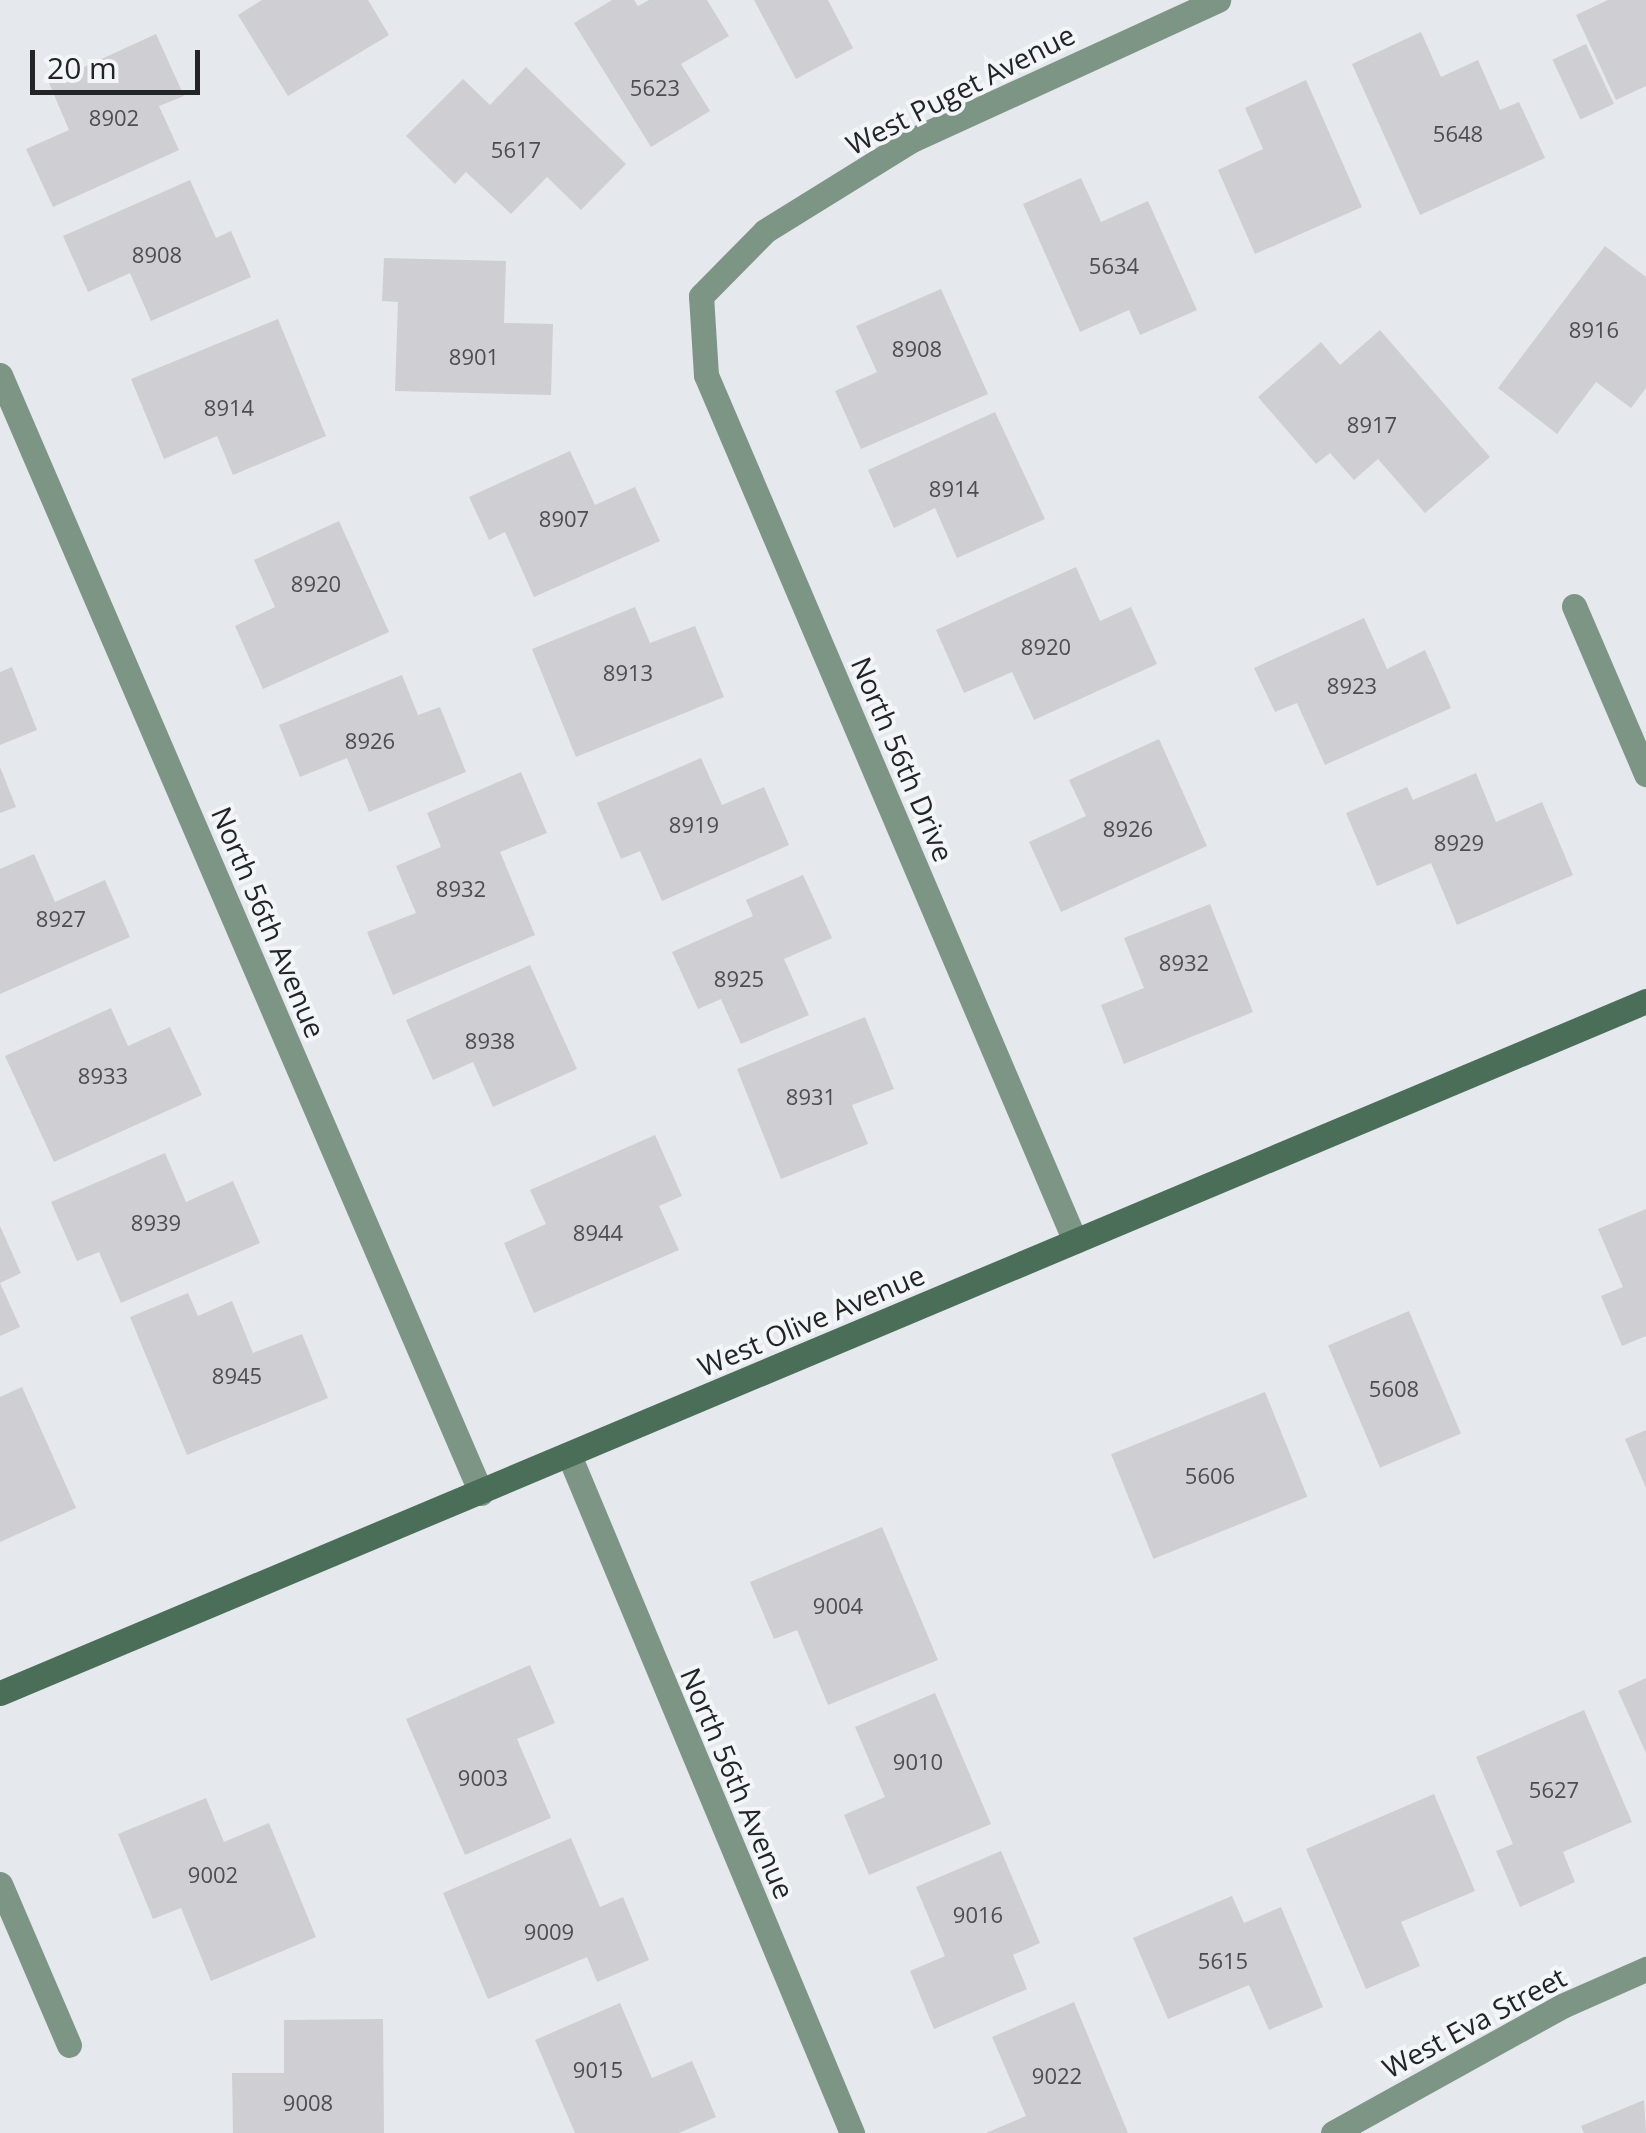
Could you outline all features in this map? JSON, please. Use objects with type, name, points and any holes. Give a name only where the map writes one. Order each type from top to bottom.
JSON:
[{"type":"main road","name":"West Olive Avenue","points":[[0,1693],[1646,1001]]},
{"type":"street","name":"West Puget Avenue","points":[[701,296],[765,230],[910,141],[1218,0]]},
{"type":"street","name":"North 56th Drive","points":[[701,296],[706,376],[1075,1240]]},
{"type":"street","name":"North 56th Avenue","points":[[0,376],[481,1493]]},
{"type":"street","points":[[1574,606],[1646,774]]},
{"type":"street","name":"North 56th Avenue","points":[[569,1455],[852,2133]]},
{"type":"street","points":[[0,1884],[69,2045]]},
{"type":"street","name":"West Eva Street","points":[[1333,2133],[1562,2006],[1646,1969]]},
{"type":"building","points":[[262,0],[368,0],[389,35],[288,96],[238,15]]},
{"type":"building","points":[[612,0],[634,0],[638,6],[649,0],[707,0],[729,36],[681,64],[710,111],[651,147],[574,23]]},
{"type":"building","points":[[754,0],[828,0],[853,48],[796,79]]},
{"type":"building","points":[[1608,0],[1646,0],[1646,86],[1616,100],[1576,15]]},
{"type":"building","points":[[1421,32],[1441,77],[1478,60],[1500,110],[1519,102],[1545,158],[1420,215],[1352,64]]},
{"type":"building","points":[[156,34],[184,96],[159,106],[179,150],[53,207],[26,149],[69,130],[49,83]]},
{"type":"building","points":[[1586,44],[1614,104],[1580,119],[1552,60]]},
{"type":"building","points":[[526,67],[626,164],[581,210],[547,177],[511,214],[466,172],[455,184],[406,136],[463,79],[490,105]]},
{"type":"building","points":[[1306,80],[1362,207],[1255,254],[1218,170],[1263,149],[1245,108]]},
{"type":"building","points":[[1081,178],[1101,222],[1148,201],[1197,310],[1140,335],[1129,310],[1080,332],[1023,204]]},
{"type":"building","points":[[190,180],[216,238],[231,231],[251,277],[151,321],[130,273],[88,292],[63,236]]},
{"type":"building","points":[[1605,246],[1646,277],[1646,388],[1631,408],[1596,382],[1557,434],[1498,388]]},
{"type":"building","points":[[384,258],[506,261],[504,323],[553,324],[551,395],[395,391],[398,302],[382,301]]},
{"type":"building","points":[[941,289],[988,394],[861,449],[835,391],[877,372],[856,326]]},
{"type":"building","points":[[278,319],[326,436],[233,475],[217,436],[164,459],[131,379]]},
{"type":"building","points":[[1380,330],[1490,457],[1425,513],[1378,459],[1354,480],[1330,453],[1316,464],[1258,397],[1321,342],[1340,365]]},
{"type":"building","points":[[995,412],[1045,519],[957,558],[935,508],[894,528],[868,470]]},
{"type":"building","points":[[570,451],[595,505],[635,487],[660,541],[534,597],[505,532],[489,540],[469,497]]},
{"type":"building","points":[[339,521],[389,632],[263,689],[235,626],[275,607],[254,560]]},
{"type":"building","points":[[1076,567],[1100,621],[1131,607],[1157,664],[1034,720],[1012,672],[964,693],[936,630]]},
{"type":"building","points":[[635,607],[650,643],[695,626],[724,697],[576,757],[532,649]]},
{"type":"building","points":[[1364,618],[1387,669],[1425,650],[1451,708],[1325,765],[1297,703],[1275,712],[1254,668]]},
{"type":"building","points":[[12,667],[37,730],[0,745],[0,672]]},
{"type":"building","points":[[402,675],[418,715],[440,707],[466,772],[369,812],[347,758],[300,777],[279,725]]},
{"type":"building","points":[[1159,739],[1207,846],[1061,912],[1029,842],[1086,816],[1069,780]]},
{"type":"building","points":[[701,758],[722,805],[764,787],[789,845],[662,901],[640,851],[621,859],[597,803]]},
{"type":"building","points":[[0,767],[16,807],[0,813]]},
{"type":"building","points":[[521,772],[547,833],[500,852],[535,935],[393,995],[367,932],[416,913],[396,866],[441,847],[427,813]]},
{"type":"building","points":[[1476,773],[1496,822],[1542,802],[1573,875],[1457,925],[1431,863],[1377,886],[1346,813],[1407,787],[1413,800]]},
{"type":"building","points":[[34,854],[55,902],[105,880],[130,937],[0,994],[0,869]]},
{"type":"building","points":[[803,875],[832,938],[784,959],[809,1015],[741,1044],[721,999],[698,1009],[672,952],[753,916],[746,900]]},
{"type":"building","points":[[1210,904],[1253,1012],[1124,1064],[1101,1005],[1144,988],[1124,938]]},
{"type":"building","points":[[530,965],[577,1069],[493,1107],[473,1062],[433,1080],[406,1020]]},
{"type":"building","points":[[111,1008],[128,1046],[170,1027],[202,1095],[54,1162],[5,1056]]},
{"type":"building","points":[[865,1017],[894,1089],[852,1105],[868,1144],[781,1179],[737,1069]]},
{"type":"building","points":[[655,1135],[682,1196],[659,1206],[679,1250],[534,1313],[504,1243],[546,1224],[530,1190]]},
{"type":"building","points":[[165,1153],[186,1202],[233,1181],[260,1243],[121,1303],[99,1252],[77,1261],[51,1202]]},
{"type":"building","points":[[1646,1209],[1646,1336],[1622,1346],[1601,1296],[1623,1287],[1598,1229]]},
{"type":"building","points":[[0,1226],[21,1273],[0,1283]]},
{"type":"building","points":[[0,1283],[20,1327],[0,1336]]},
{"type":"building","points":[[188,1293],[198,1316],[232,1301],[253,1353],[302,1334],[328,1398],[187,1455],[130,1317]]},
{"type":"building","points":[[1409,1311],[1461,1433],[1380,1468],[1328,1345]]},
{"type":"building","points":[[22,1387],[76,1508],[0,1542],[0,1397]]},
{"type":"building","points":[[1265,1392],[1307,1497],[1153,1559],[1111,1454]]},
{"type":"building","points":[[1646,1430],[1646,1488],[1625,1439]]},
{"type":"building","points":[[882,1527],[938,1660],[828,1705],[797,1630],[774,1639],[750,1582]]},
{"type":"building","points":[[530,1665],[555,1723],[517,1739],[551,1818],[465,1855],[406,1719]]},
{"type":"building","points":[[1646,1678],[1646,1753],[1618,1691]]},
{"type":"building","points":[[935,1693],[991,1824],[869,1875],[844,1815],[885,1797],[855,1727]]},
{"type":"building","points":[[1584,1710],[1632,1822],[1563,1852],[1575,1882],[1520,1907],[1496,1851],[1513,1844],[1476,1757]]},
{"type":"building","points":[[1434,1794],[1475,1891],[1401,1922],[1420,1966],[1366,1989],[1306,1849]]},
{"type":"building","points":[[206,1798],[224,1842],[269,1823],[316,1937],[211,1981],[181,1908],[153,1919],[118,1834]]},
{"type":"building","points":[[571,1838],[600,1907],[623,1897],[649,1960],[597,1982],[587,1957],[488,1999],[443,1893]]},
{"type":"building","points":[[1001,1851],[1040,1943],[1013,1955],[1027,1989],[934,2029],[910,1971],[945,1956],[916,1887]]},
{"type":"building","points":[[1232,1896],[1244,1923],[1281,1907],[1323,2007],[1269,2030],[1249,1985],[1168,2019],[1133,1938]]},
{"type":"building","points":[[1074,2002],[1128,2133],[986,2133],[1026,2116],[992,2037]]},
{"type":"building","points":[[620,2003],[652,2078],[692,2061],[716,2117],[679,2133],[575,2133],[535,2040]]},
{"type":"building","points":[[383,2019],[384,2133],[233,2133],[232,2073],[284,2073],[284,2020]]},
{"type":"building","points":[[1644,2100],[1646,2133],[1584,2133],[1581,2126]]}]
